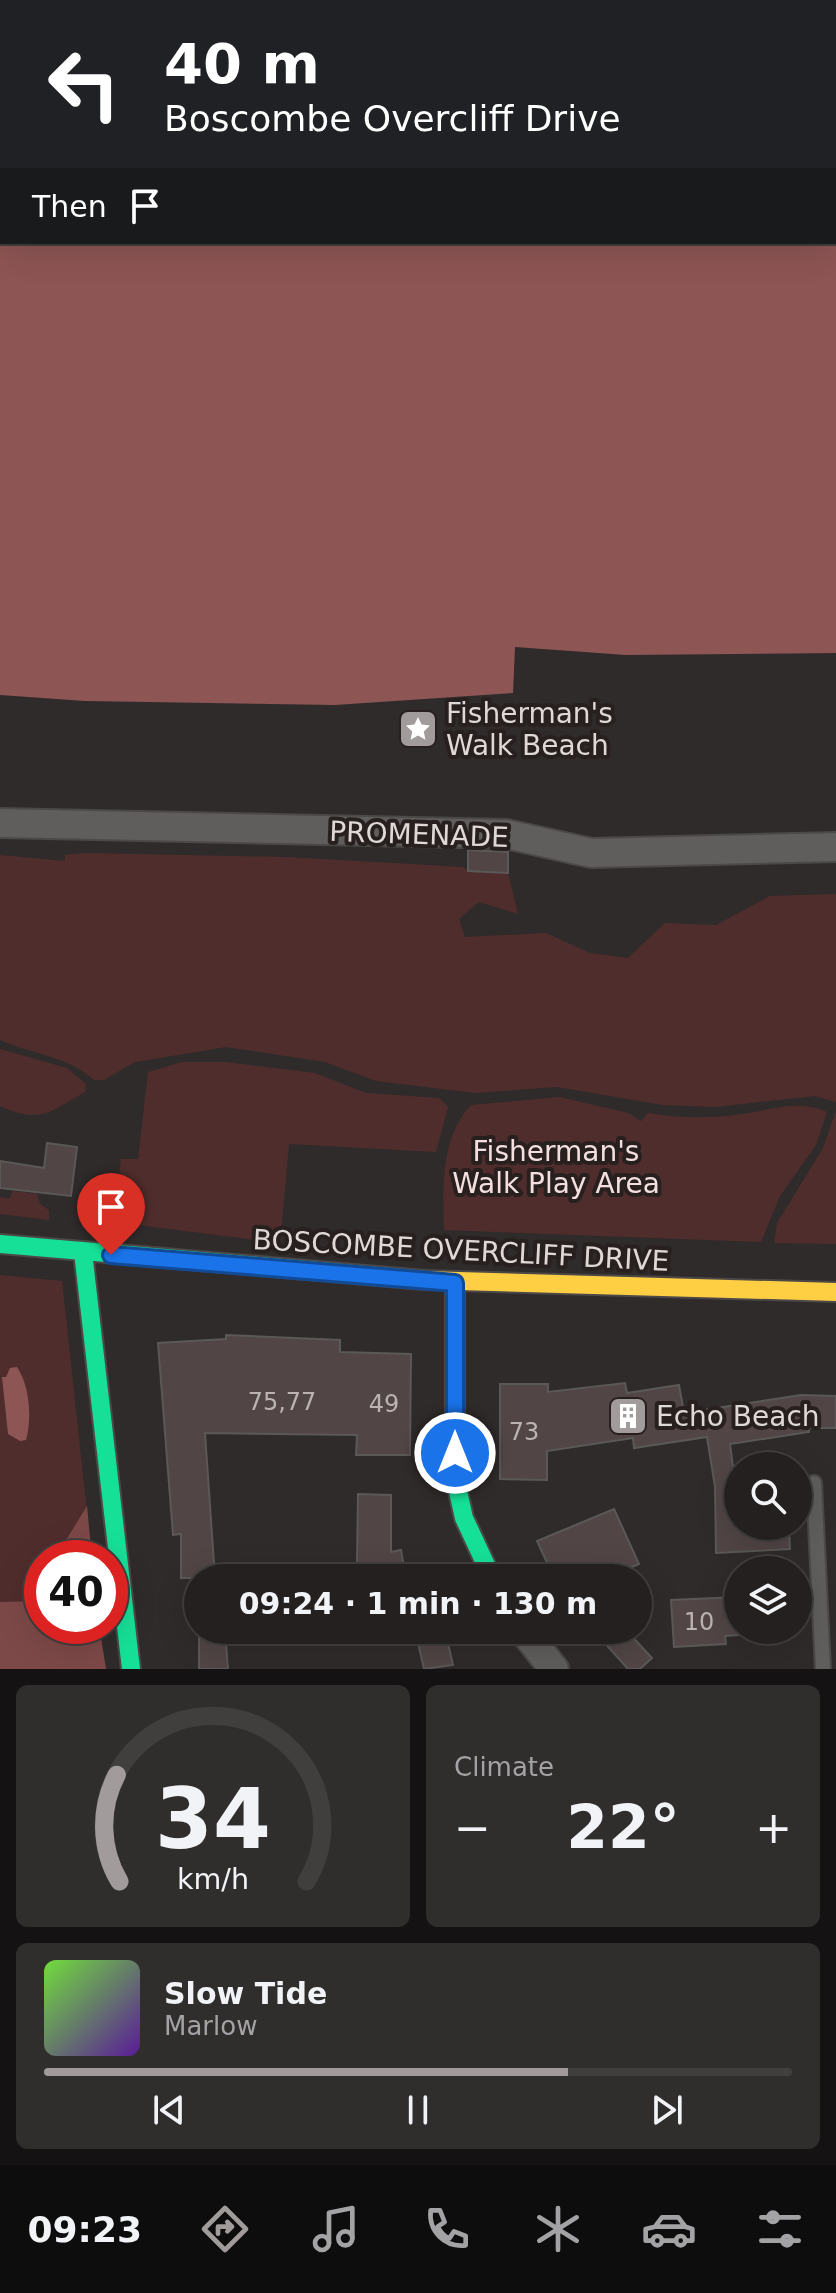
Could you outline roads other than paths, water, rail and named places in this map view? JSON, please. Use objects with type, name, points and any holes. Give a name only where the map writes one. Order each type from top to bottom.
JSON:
[{"type":"street","name":"PROMENADE","points":[[0,823],[506,834],[591,853],[836,847]]},
{"type":"street","name":"BOSCOMBE OVERCLIFF DRIVE","points":[[0,1244],[455,1283],[836,1292]]},
{"type":"street","points":[[83,1252],[131,1669]]},
{"type":"street","points":[[455,1283],[455,1478],[464,1518],[485,1564]]},
{"type":"street","points":[[534,1644],[554,1669]]},
{"type":"lane","points":[[814,1483],[823,1669]]},
{"type":"place","name":"Fisherman's Walk Beach","points":[[418,729]]},
{"type":"place","name":"Echo Beach","points":[[628,1416]]},
{"type":"park label","name":"Fisherman's Walk Play Area","points":[[556,1167]]}]
